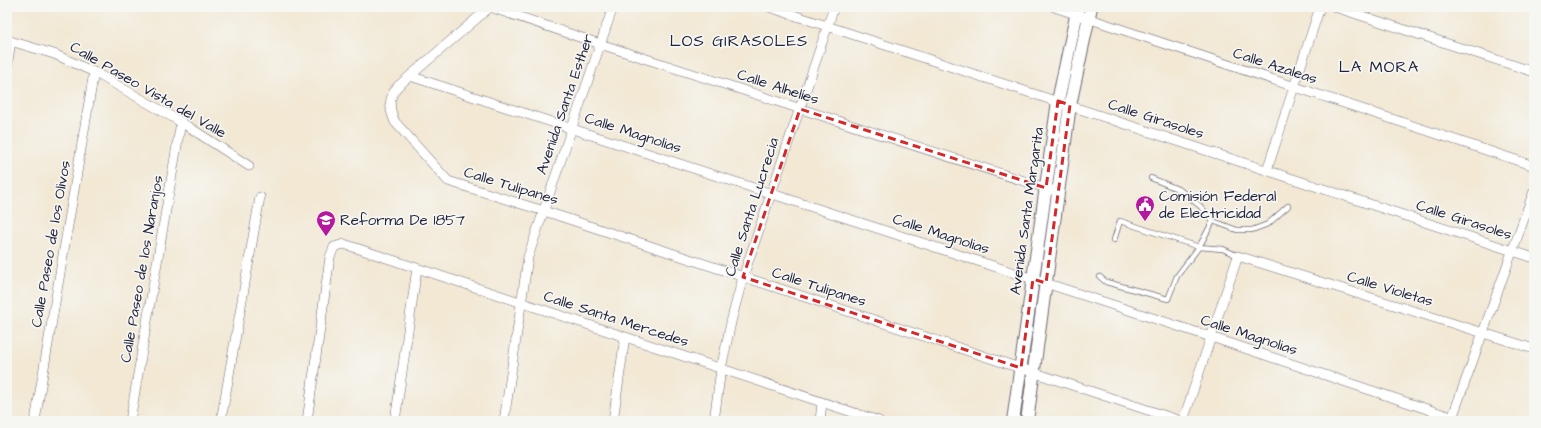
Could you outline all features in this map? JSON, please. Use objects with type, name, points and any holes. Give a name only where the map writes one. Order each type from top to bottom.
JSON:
[{"type":"main road","name":"Avenida Santa Margarita","points":[[1013,421],[1046,188],[1064,103],[1077,11]]},
{"type":"main road","name":"Avenida Santa Margarita","points":[[1028,421],[1033,373],[1058,192],[1064,103],[1090,13]]},
{"type":"street","name":"Calle Alhelíes","points":[[490,7],[1058,192]]},
{"type":"street","points":[[410,76],[490,7]]},
{"type":"street","name":"Avenida Santa Esther","points":[[504,421],[528,257],[613,7]]},
{"type":"street","name":"Calle Girasoles","points":[[769,7],[1534,258]]},
{"type":"street","name":"Calle Santa Lucrecia","points":[[714,421],[721,368],[743,277],[834,7]]},
{"type":"street","name":"Calle Azaleas","points":[[1054,7],[1090,13],[1294,87],[1534,166]]},
{"type":"street","points":[[1267,170],[1320,7]]},
{"type":"street","points":[[1335,7],[1534,72]]},
{"type":"street","points":[[7,67],[9,40]]},
{"type":"street","name":"Calle Paseo Vista del Valle","points":[[9,40],[54,54],[94,72],[181,122],[249,166]]},
{"type":"street","name":"Calle Paseo de los Olivos","points":[[35,421],[94,72]]},
{"type":"street","name":"Calle Magnolias","points":[[410,76],[1211,336],[1452,419],[1463,421]]},
{"type":"street","name":"Calle Tulipanes","points":[[410,76],[394,92],[389,102],[391,112],[395,122],[448,181],[544,211],[1182,421]]},
{"type":"street","name":"Calle Paseo de los Naranjos","points":[[130,421],[181,122]]},
{"type":"street","points":[[1452,419],[1534,191]]},
{"type":"street","points":[[221,421],[260,198]]},
{"type":"street","name":"Calle Santa Mercedes","points":[[307,421],[330,257],[334,246],[344,244],[879,421]]},
{"type":"street","points":[[1182,421],[1238,256]]},
{"type":"street","name":"Calle Violetas","points":[[1238,256],[1534,349]]},
{"type":"street","points":[[395,421],[417,268]]},
{"type":"street","points":[[613,421],[625,337]]},
{"type":"street","points":[[820,421],[822,402]]},
{"type":"lane","points":[[1151,178],[1180,190],[1200,206],[1213,221],[1237,230],[1252,230],[1268,224],[1288,206]]},
{"type":"lane","points":[[1100,277],[1106,282],[1168,299],[1177,276],[1189,263],[1213,221]]},
{"type":"lane","points":[[1114,240],[1120,222],[1199,247],[1223,249],[1238,256]]},
{"type":"highlighted area","points":[[1058,101],[1070,105],[1046,283],[1033,279],[1021,368],[743,277],[800,109],[1046,188]]},
{"type":"place","name":"Comisión Federal de Electricidad","points":[[1145,222]]},
{"type":"place","name":"Reforma De 1857","points":[[326,237]]},
{"type":"district","name":"LOS GIRASOLES","points":[[739,41]]},
{"type":"district","name":"LA MORA","points":[[1379,67]]}]
